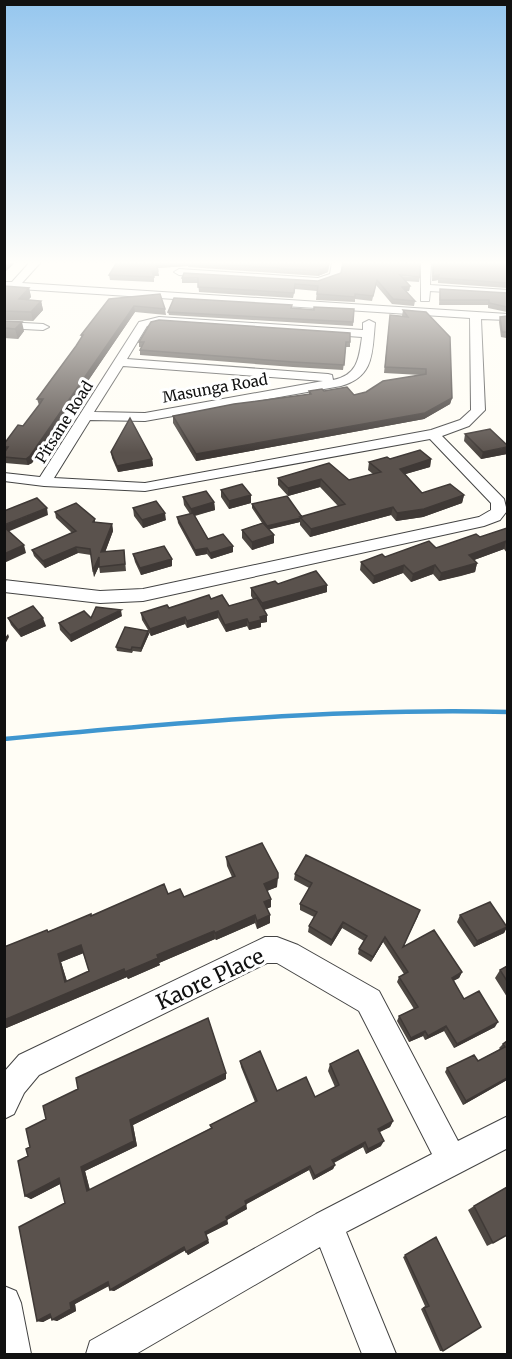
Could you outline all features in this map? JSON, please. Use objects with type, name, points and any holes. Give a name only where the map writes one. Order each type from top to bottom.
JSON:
[{"type":"street","points":[[12,325],[43,327]]},
{"type":"street","name":"Pitsane Road","points":[[44,482],[142,325]]},
{"type":"street","name":"Pitsane Road","points":[[227,325],[368,334]]},
{"type":"street","points":[[119,362],[349,379],[364,365],[369,325]]},
{"type":"street","points":[[4,477],[127,487],[167,484],[433,434],[465,423],[478,410],[475,325]]},
{"type":"street","name":"Masunga Road","points":[[86,416],[151,416],[334,384],[349,379]]},
{"type":"street","points":[[4,586],[100,597],[143,595],[494,517],[500,511],[499,502],[433,434]]},
{"type":"street","name":"Kaore Place","points":[[4,1104],[14,1083],[28,1065],[265,950],[277,950],[290,954],[369,1001],[451,1159]]},
{"type":"street","points":[[103,1354],[327,1225],[507,1131]]},
{"type":"street","points":[[327,1225],[379,1354]]},
{"type":"street","points":[[4,1303],[15,1354]]},
{"type":"building","points":[[4,325],[19,325],[15,329],[4,328]]},
{"type":"building","points":[[88,325],[121,325],[30,456],[26,459],[4,457],[8,447],[4,447],[4,444],[18,425],[23,426],[39,405],[43,399],[37,399],[76,346],[83,335],[81,335]]},
{"type":"building","points":[[149,325],[239,325],[350,333],[350,342],[346,342],[344,365],[140,350],[144,342],[139,342]]},
{"type":"building","points":[[389,325],[439,325],[450,337],[452,398],[425,413],[196,454],[173,416],[234,404],[311,394],[309,391],[322,389],[324,391],[347,387],[354,395],[366,392],[383,381],[426,374],[426,369],[385,367]]},
{"type":"building","points":[[501,325],[507,325],[507,332],[502,332]]},
{"type":"building","points":[[130,418],[152,459],[117,466],[111,452]]},
{"type":"building","points":[[490,429],[507,447],[483,452],[465,434]]},
{"type":"building","points":[[420,450],[431,459],[400,469],[422,493],[450,484],[464,495],[424,509],[397,513],[393,507],[311,529],[300,517],[345,504],[321,479],[288,488],[278,478],[329,463],[349,480],[381,472],[369,462],[387,457],[390,459]]},
{"type":"building","points":[[242,484],[251,495],[229,501],[221,490]]},
{"type":"building","points":[[206,491],[214,502],[191,509],[183,497]]},
{"type":"building","points":[[287,496],[302,517],[267,526],[252,504]]},
{"type":"building","points":[[37,498],[47,508],[4,525],[4,511]]},
{"type":"building","points":[[156,501],[165,513],[142,520],[133,508]]},
{"type":"building","points":[[76,503],[95,519],[93,522],[112,524],[101,552],[124,550],[125,564],[99,567],[99,557],[93,570],[90,549],[76,547],[43,561],[32,550],[76,531],[55,512]]},
{"type":"building","points":[[193,513],[208,539],[223,534],[233,546],[210,553],[207,548],[195,550],[177,517]]},
{"type":"building","points":[[263,523],[274,535],[252,542],[242,530]]},
{"type":"building","points":[[4,527],[24,545],[4,554]]},
{"type":"building","points":[[507,528],[507,542],[469,555],[477,563],[441,573],[435,565],[413,574],[404,565],[374,576],[361,562],[382,554],[385,557],[429,541],[436,548],[476,534],[480,537]]},
{"type":"building","points":[[164,546],[172,559],[140,568],[133,554]]},
{"type":"building","points":[[316,571],[327,585],[262,603],[251,588],[275,581],[278,584]]},
{"type":"building","points":[[209,595],[211,599],[222,595],[229,606],[257,598],[267,615],[260,617],[261,620],[249,623],[247,619],[225,625],[218,611],[187,621],[185,617],[150,629],[141,613],[167,605],[169,608]]},
{"type":"building","points":[[33,606],[43,618],[18,630],[8,618]]},
{"type":"building","points":[[96,607],[121,610],[70,635],[59,623],[84,611],[91,618]]},
{"type":"building","points":[[125,627],[148,631],[141,648],[132,647],[131,650],[116,647]]},
{"type":"building","points":[[262,843],[278,873],[278,878],[264,884],[271,899],[264,902],[270,915],[257,921],[255,915],[215,933],[214,931],[157,955],[158,958],[125,972],[124,969],[4,1020],[4,947],[91,914],[91,916],[164,884],[168,894],[180,889],[184,897],[235,876],[226,857]],"holes":[[[81,945],[89,971],[65,982],[58,954]]]},
{"type":"building","points":[[306,855],[420,910],[403,947],[434,930],[462,972],[452,978],[464,999],[479,991],[498,1022],[457,1044],[446,1026],[428,1036],[425,1031],[411,1038],[399,1016],[418,1007],[399,977],[408,972],[385,937],[373,957],[359,949],[367,936],[343,922],[332,940],[309,926],[317,912],[300,904],[312,883],[295,874]]},
{"type":"building","points":[[490,902],[507,927],[477,941],[460,915]]},
{"type":"building","points":[[507,966],[507,981],[500,970]]},
{"type":"building","points":[[208,1018],[226,1073],[130,1120],[134,1141],[81,1167],[87,1191],[212,1128],[210,1125],[257,1101],[240,1061],[260,1051],[277,1091],[306,1077],[315,1097],[339,1085],[330,1064],[358,1050],[393,1121],[378,1129],[384,1141],[368,1149],[365,1142],[332,1160],[335,1165],[315,1176],[310,1166],[245,1201],[246,1205],[226,1217],[227,1220],[205,1232],[208,1240],[186,1252],[184,1247],[110,1290],[108,1282],[70,1303],[71,1309],[52,1320],[50,1314],[37,1321],[19,1227],[65,1203],[59,1178],[25,1196],[18,1161],[28,1156],[26,1149],[30,1147],[26,1129],[46,1119],[43,1106],[78,1089],[76,1078]]},
{"type":"building","points":[[507,1041],[507,1078],[466,1101],[447,1068],[474,1055],[478,1061],[505,1047],[503,1044]]},
{"type":"building","points":[[507,1187],[507,1235],[493,1243],[474,1206]]},
{"type":"building","points":[[436,1237],[481,1327],[443,1351],[424,1308],[429,1306],[405,1255]]},
{"type":"waterway","points":[[4,739],[256,718],[382,712],[508,712]]}]
